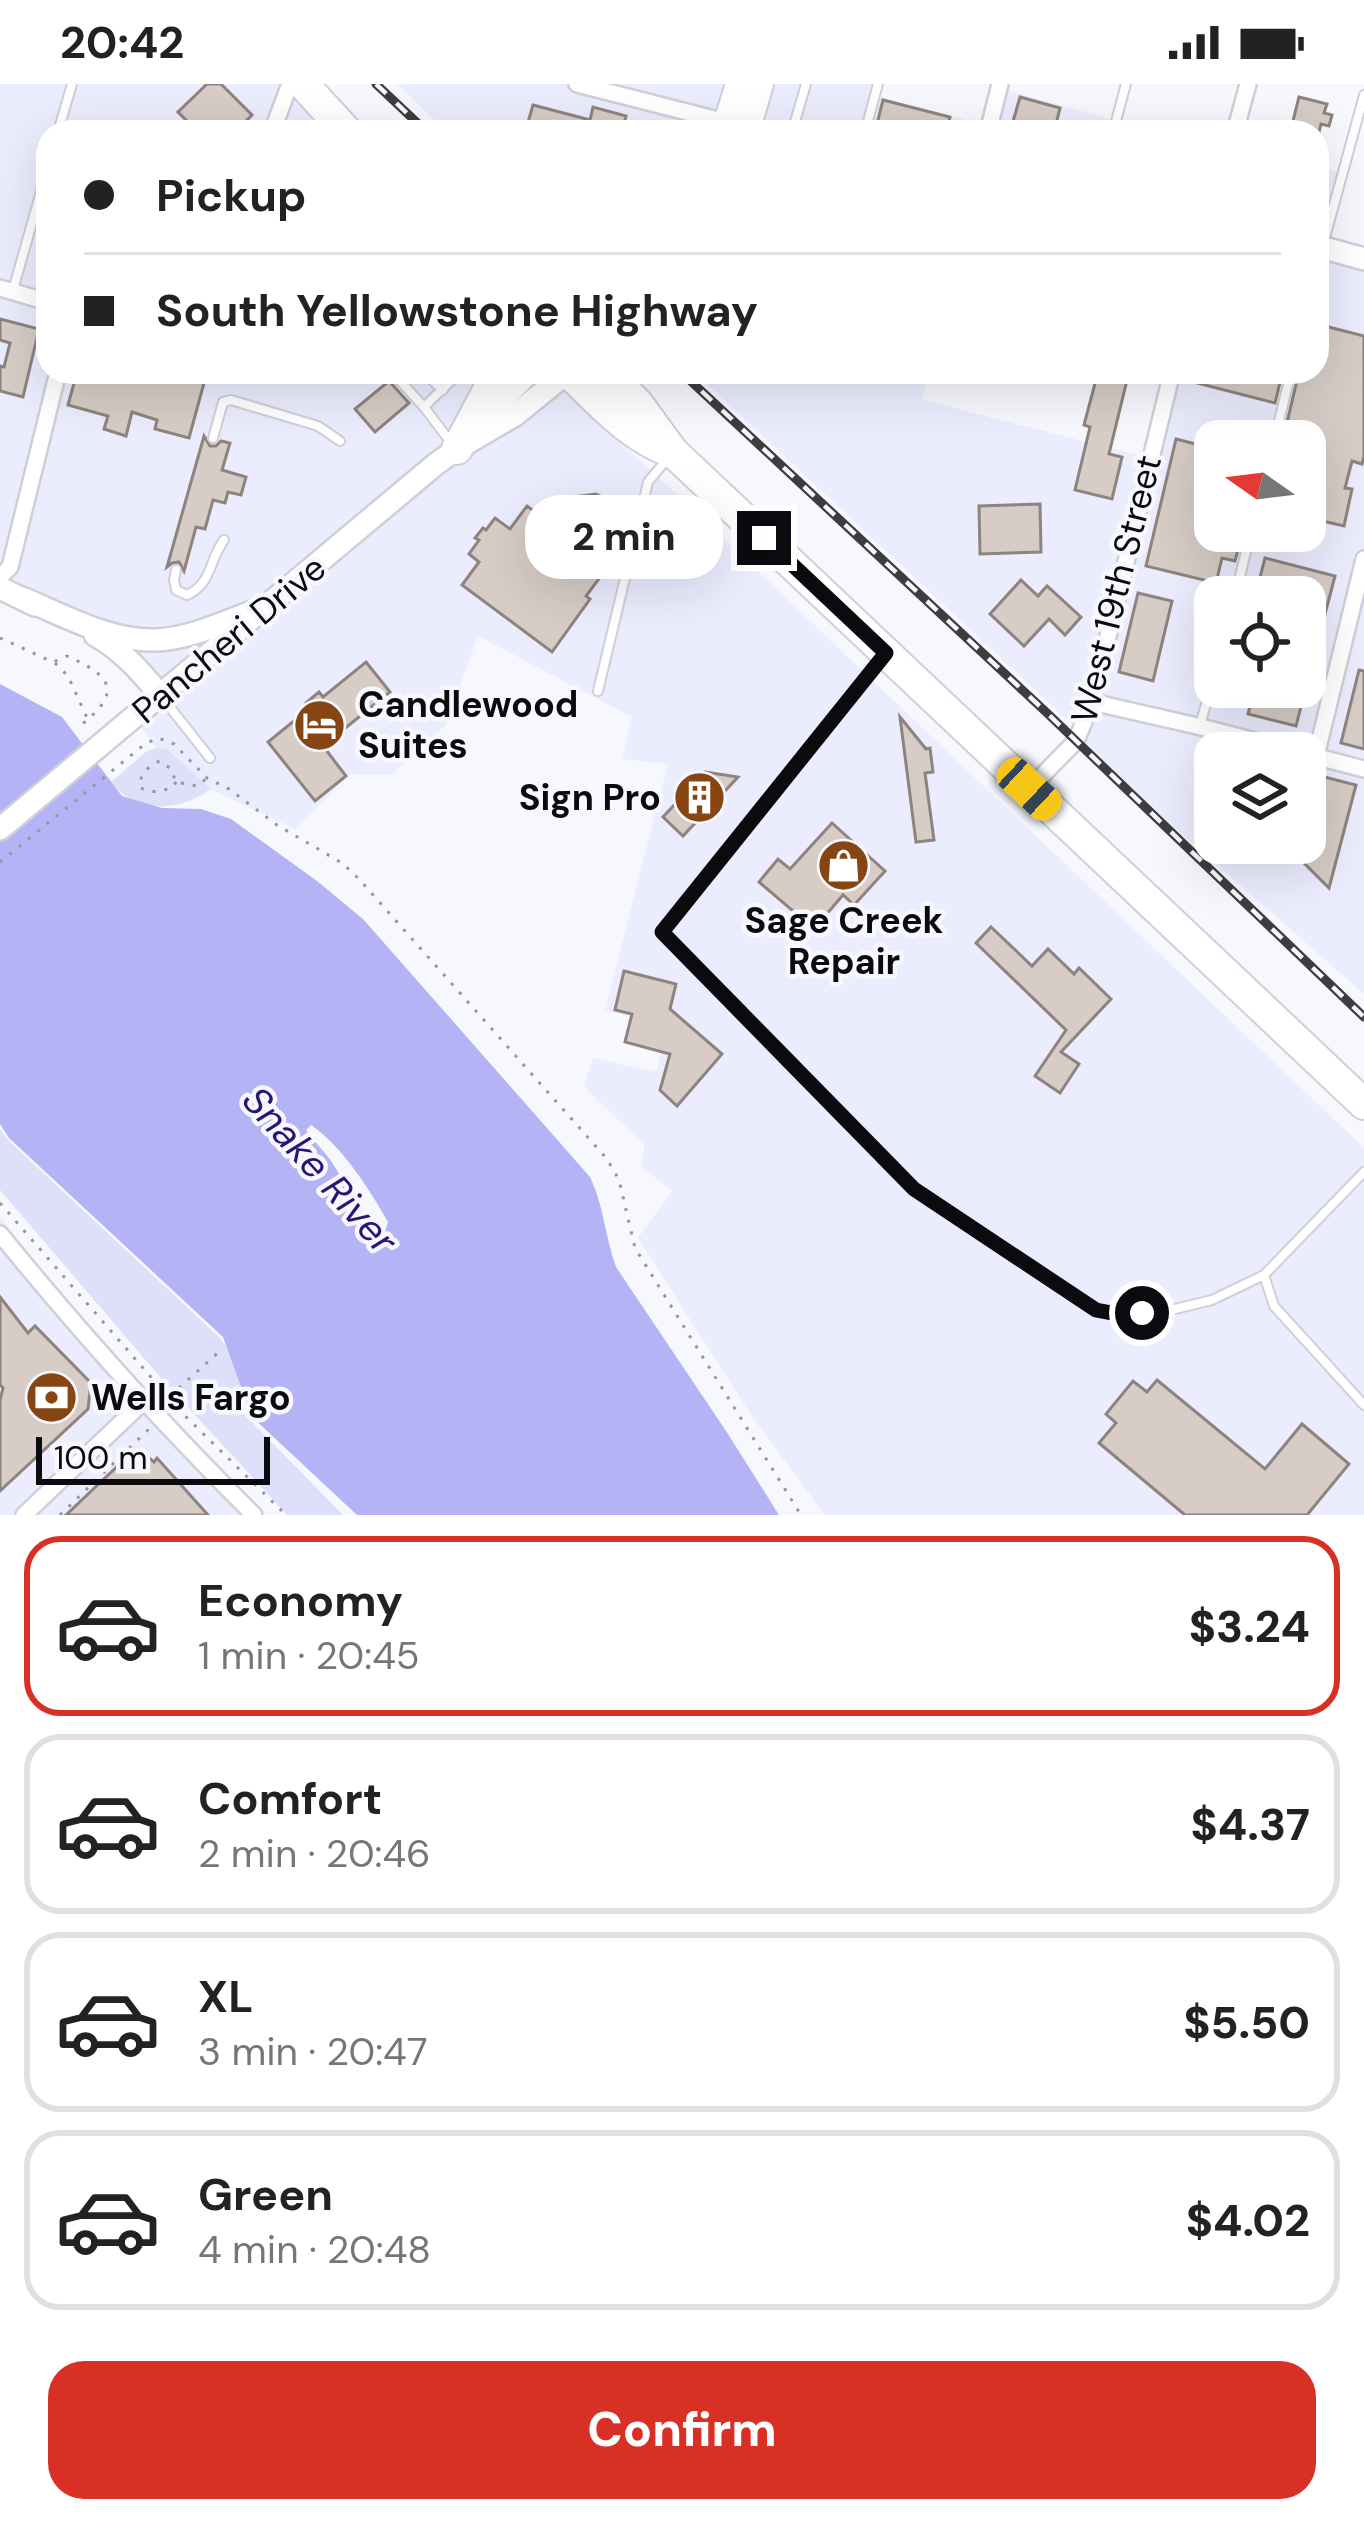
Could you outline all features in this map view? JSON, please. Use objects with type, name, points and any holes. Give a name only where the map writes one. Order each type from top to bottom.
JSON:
[{"type":"highway","points":[[303,84],[336,120]]},
{"type":"highway","points":[[457,448],[492,384]]},
{"type":"highway","points":[[581,384],[640,437],[673,452]]},
{"type":"highway","points":[[618,384],[673,452],[1364,1104]]},
{"type":"main road","points":[[738,84],[740,120]]},
{"type":"main road","points":[[742,120],[749,84]]},
{"type":"main road","points":[[745,120],[761,84]]},
{"type":"main road","points":[[1329,255],[1364,259]]},
{"type":"main road","name":"Pancheri Drive","points":[[0,829],[457,448],[517,384]]},
{"type":"main road","name":"Pancheri Drive","points":[[457,448],[514,415],[553,384]]},
{"type":"main road","points":[[0,588],[106,631],[146,640],[179,637],[267,607]]},
{"type":"main road","points":[[22,598],[115,647],[160,695]]},
{"type":"street","points":[[276,120],[293,84]]},
{"type":"street","points":[[577,84],[638,92],[713,120]]},
{"type":"street","points":[[991,120],[1000,84]]},
{"type":"street","points":[[1238,120],[1248,84]]},
{"type":"street","points":[[6,290],[36,299]]},
{"type":"street","points":[[0,578],[10,567],[55,384]]},
{"type":"street","name":"West 19th Street","points":[[1029,789],[1076,741],[1092,702],[1169,384]]},
{"type":"street","points":[[1322,732],[1364,559]]},
{"type":"street","points":[[1092,702],[1223,732]]},
{"type":"street","points":[[1326,759],[1364,769]]},
{"type":"street","points":[[0,1234],[63,1311],[254,1515]]},
{"type":"street","points":[[24,1515],[145,1401]]},
{"type":"lane","points":[[62,120],[72,84]]},
{"type":"lane","points":[[796,120],[806,84]]},
{"type":"lane","points":[[868,120],[878,84]]},
{"type":"lane","points":[[1116,120],[1126,84]]},
{"type":"lane","points":[[1329,219],[1364,95]]},
{"type":"lane","points":[[6,290],[36,202]]},
{"type":"lane","points":[[403,384],[457,448]]},
{"type":"lane","points":[[436,384],[442,390]]},
{"type":"lane","points":[[424,407],[448,384]]},
{"type":"lane","points":[[1279,420],[1288,384]]},
{"type":"lane","points":[[213,438],[220,407],[231,400],[318,426],[340,441]]},
{"type":"lane","points":[[598,691],[649,482],[673,452]]},
{"type":"lane","points":[[176,570],[176,590],[194,593],[204,584],[224,540]]},
{"type":"lane","points":[[886,653],[662,932],[914,1189],[1096,1310],[1117,1314],[1167,1311],[1212,1300],[1264,1275],[1364,1172]]},
{"type":"lane","points":[[160,695],[210,758]]},
{"type":"lane","points":[[1200,726],[1205,708]]},
{"type":"lane","points":[[1264,1275],[1274,1306],[1364,1405]]},
{"type":"path","points":[[0,638],[53,662],[68,676],[88,720]]},
{"type":"path","points":[[53,662],[67,656],[93,669],[109,690],[103,706],[81,725]]},
{"type":"path","points":[[0,862],[150,737],[174,744],[207,778],[342,863],[607,1159],[619,1180],[635,1248],[801,1515]]},
{"type":"path","points":[[160,761],[171,769],[176,782],[159,791],[140,787],[147,770],[160,761]]},
{"type":"path","points":[[176,782],[196,786],[207,778]]},
{"type":"path","points":[[0,1203],[176,1406],[286,1515]]},
{"type":"path","points":[[169,1398],[222,1349]]},
{"type":"path","points":[[169,1412],[176,1406]]},
{"type":"path","points":[[60,1515],[153,1426]]},
{"type":"shaded area","points":[[0,84],[292,84],[330,120],[36,120],[36,384],[556,384],[1364,1148],[1364,1515],[825,1515],[753,1418],[638,1238],[672,1191],[641,1166],[645,1145],[584,1087],[593,1058],[656,1072],[669,1026],[605,1010],[668,764],[622,759],[632,717],[478,636],[446,725],[391,775],[350,774],[295,829],[211,789],[167,749],[156,748],[134,718],[160,695],[135,666],[0,588]]},
{"type":"shaded area","points":[[397,84],[878,84],[876,96],[966,120],[434,120]]},
{"type":"shaded area","points":[[999,88],[1112,120],[991,120]]},
{"type":"shaded area","points":[[1329,170],[1342,174],[1329,222]]},
{"type":"shaded area","points":[[1329,250],[1364,260],[1364,994],[1216,864],[1326,864],[1326,732],[1194,732],[1194,845],[1076,741],[1079,731],[707,384],[925,384],[922,400],[1150,458],[1169,384],[1329,384]]},
{"type":"shaded area","points":[[156,748],[167,749],[211,789],[186,802],[158,806],[132,800],[111,782]]},
{"type":"shaded area","points":[[0,1129],[221,1339],[241,1369],[244,1414],[343,1515],[287,1515],[161,1378],[0,1190]]},
{"type":"shaded area","points":[[0,1217],[144,1401],[261,1515],[0,1515]]},
{"type":"water","name":"Snake River","points":[[0,684],[62,717],[122,796],[231,819],[363,919],[590,1177],[616,1267],[779,1515],[357,1515],[252,1417],[223,1337],[9,1138],[0,1124]],"holes":[[[311,1125],[364,1183],[388,1222],[386,1229],[361,1209],[306,1130]]]},
{"type":"building","points":[[207,84],[221,84],[252,115],[247,120],[186,120],[178,112]]},
{"type":"building","points":[[1020,97],[1060,108],[1057,120],[1013,120]]},
{"type":"building","points":[[1299,97],[1327,104],[1324,113],[1332,115],[1329,126],[1329,120],[1293,120]]},
{"type":"building","points":[[883,100],[950,117],[949,120],[878,120]]},
{"type":"building","points":[[533,105],[590,120],[529,120]]},
{"type":"building","points":[[593,107],[626,116],[625,120],[590,120]]},
{"type":"building","points":[[0,319],[36,328],[23,397],[0,391],[0,366],[4,367],[10,343],[0,340]]},
{"type":"building","points":[[1329,327],[1364,336],[1364,456],[1362,464],[1352,461],[1345,488],[1352,489],[1344,526],[1326,522],[1326,420],[1288,420],[1296,384],[1329,384]]},
{"type":"building","points":[[74,384],[204,384],[189,438],[155,429],[157,420],[132,412],[126,436],[104,429],[108,416],[68,405]]},
{"type":"building","points":[[385,384],[392,384],[409,403],[375,432],[355,409]]},
{"type":"building","points":[[1095,384],[1126,384],[1109,454],[1122,457],[1112,499],[1075,490],[1090,427],[1084,425]]},
{"type":"building","points":[[1201,384],[1280,384],[1275,403]]},
{"type":"building","points":[[204,436],[210,446],[230,443],[222,470],[246,477],[241,495],[228,492],[225,503],[213,500],[205,529],[196,527],[184,571],[179,562],[167,567]]},
{"type":"building","points":[[1176,439],[1194,444],[1194,552],[1237,552],[1235,561],[1222,558],[1218,576],[1194,578],[1146,566]]},
{"type":"building","points":[[596,494],[612,502],[589,542],[613,560],[552,652],[462,585],[479,562],[469,554],[479,540],[475,538],[495,518],[510,529],[527,506],[557,528],[574,497]]},
{"type":"building","points":[[1040,504],[1041,552],[980,554],[979,506]]},
{"type":"building","points":[[1265,558],[1335,576],[1326,610],[1326,576],[1260,576]]},
{"type":"building","points":[[1021,580],[1038,596],[1047,586],[1081,617],[1065,635],[1049,619],[1024,646],[990,614]]},
{"type":"building","points":[[1138,593],[1172,601],[1153,681],[1119,672]]},
{"type":"building","name":"Candlewood Suites","points":[[366,662],[390,692],[323,746],[346,776],[315,801],[268,742],[310,708],[306,703],[319,692],[323,697]]},
{"type":"building","points":[[1359,670],[1364,671],[1364,749],[1341,743]]},
{"type":"building","points":[[1250,708],[1301,708],[1296,726],[1248,714]]},
{"type":"building","points":[[900,717],[930,748],[933,772],[925,773],[934,840],[916,842]]},
{"type":"building","name":"Sign Pro","points":[[705,772],[738,777],[683,836],[663,817]]},
{"type":"building","points":[[1326,777],[1356,785],[1329,888],[1305,864],[1326,864]]},
{"type":"building","points":[[832,823],[885,871],[854,905],[843,895],[814,929],[759,882],[778,859],[790,869]]},
{"type":"building","points":[[991,927],[1032,966],[1048,949],[1074,974],[1079,968],[1111,999],[1061,1052],[1079,1064],[1060,1093],[1035,1076],[1066,1030],[976,943]]},
{"type":"building","points":[[624,971],[676,984],[670,1009],[722,1054],[677,1106],[660,1090],[670,1054],[625,1042],[632,1014],[615,1010]]},
{"type":"building","points":[[0,1297],[28,1333],[35,1326],[91,1383],[88,1409],[0,1491],[3,1388]]},
{"type":"building","points":[[1157,1380],[1265,1469],[1302,1424],[1349,1464],[1307,1515],[1185,1515],[1099,1443],[1116,1423],[1106,1414],[1133,1381],[1147,1392]]},
{"type":"building","points":[[143,1453],[154,1462],[157,1458],[208,1515],[66,1515],[127,1457]]},
{"type":"railway","points":[[376,84],[414,120]]},
{"type":"railway","points":[[694,384],[1364,1017]]},
{"type":"place","name":"Candlewood Suites","points":[[319,725]]},
{"type":"place","name":"Sign Pro","points":[[700,797]]},
{"type":"place","name":"Sage Creek Repair","points":[[844,865]]},
{"type":"place","name":"Wells Fargo","points":[[52,1397]]},
{"type":"route","points":[[764,538],[886,653],[662,932],[914,1189],[1096,1310],[1142,1313]]}]
